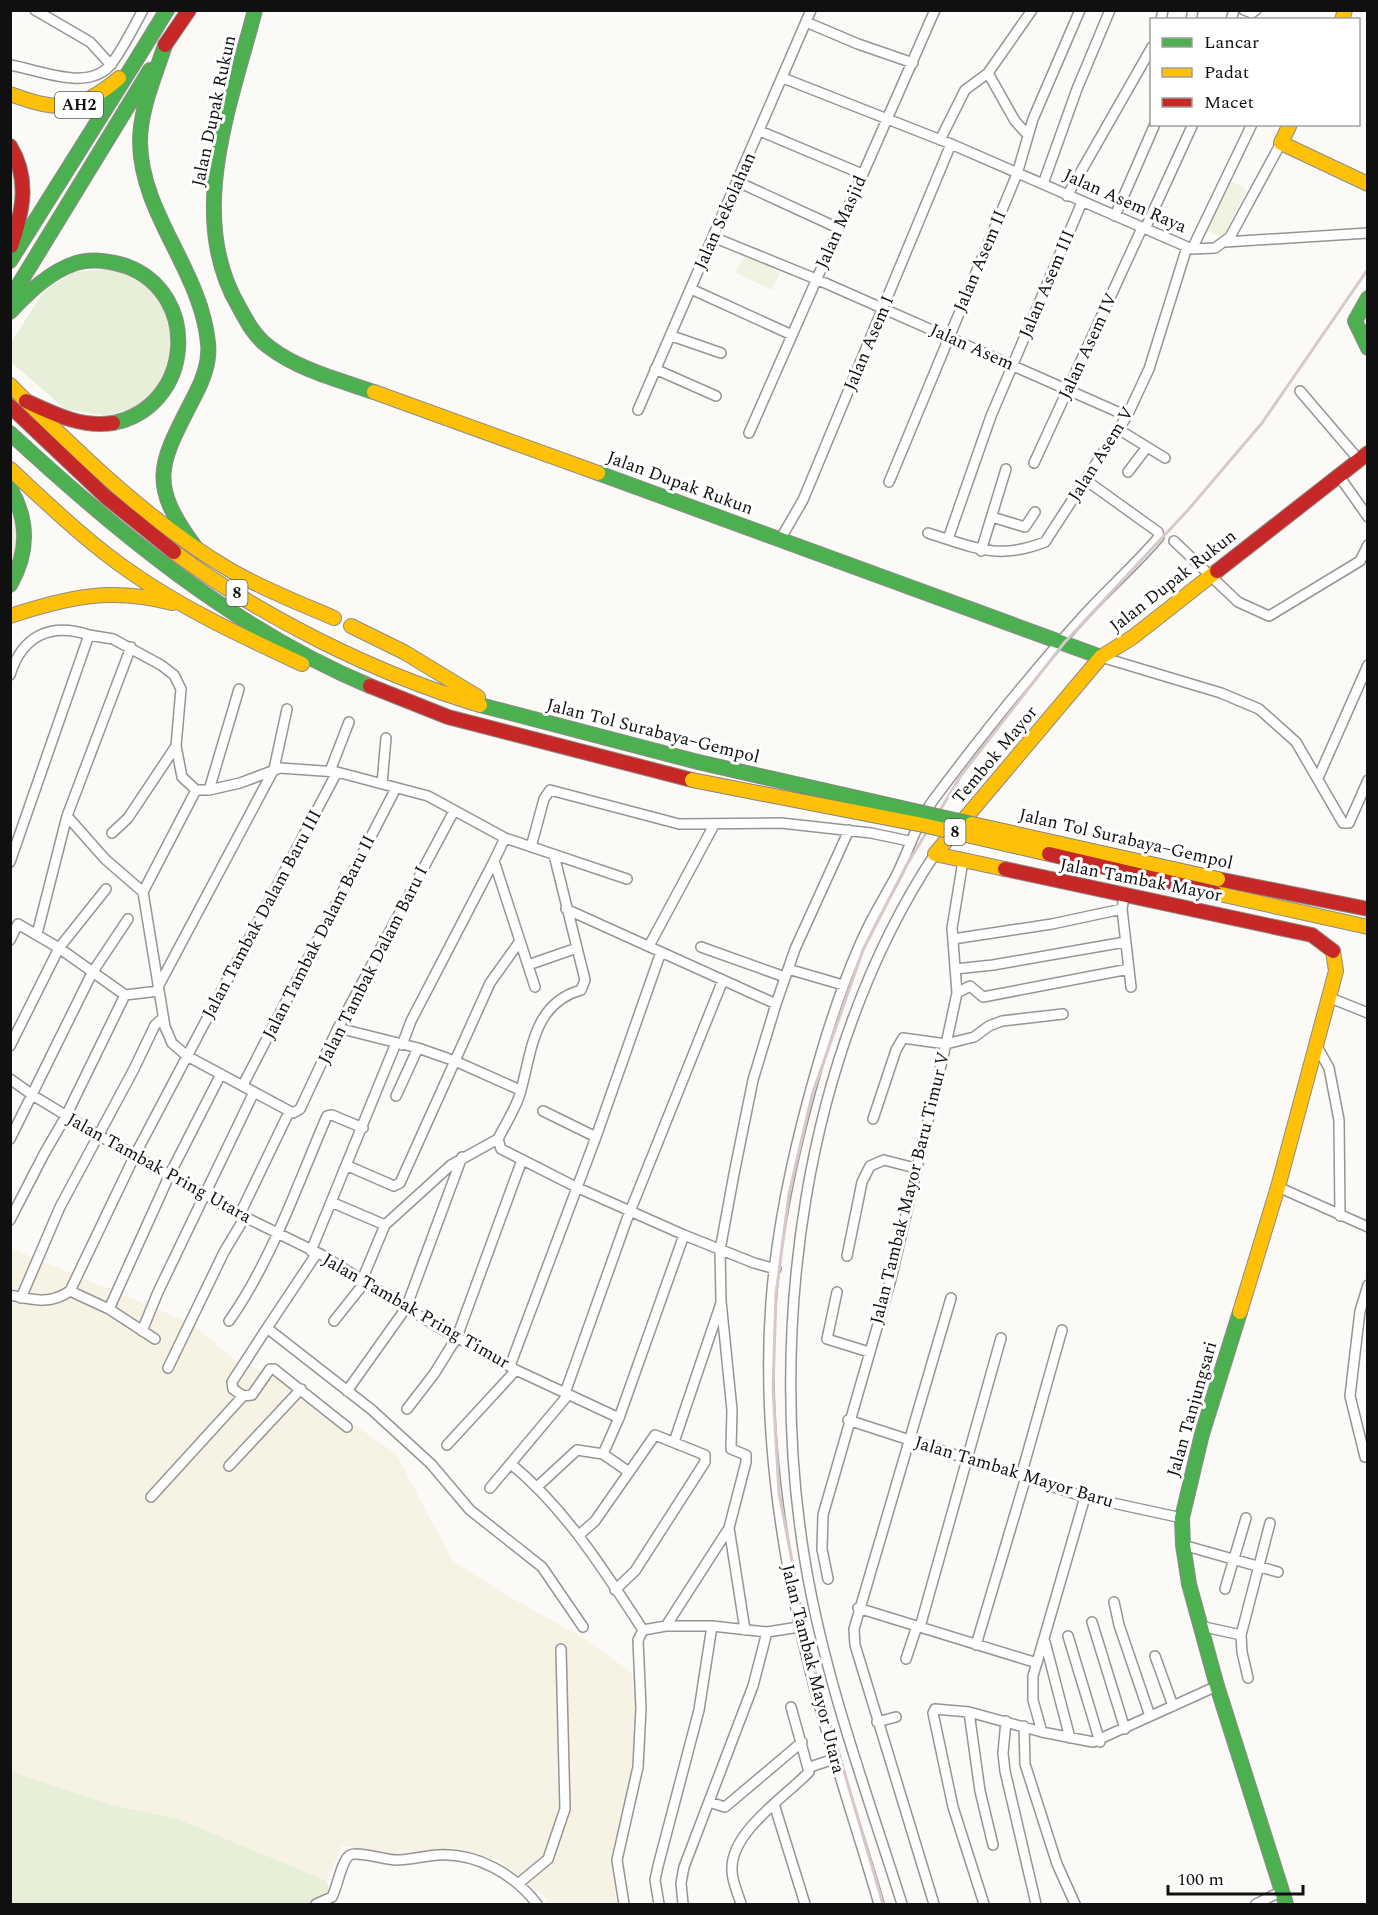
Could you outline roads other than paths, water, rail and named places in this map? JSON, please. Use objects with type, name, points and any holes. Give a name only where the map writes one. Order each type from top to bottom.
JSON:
[{"type":"main road","points":[[10,261],[167,10]]},
{"type":"main road","points":[[10,299],[165,45],[189,10]]},
{"type":"main road","name":"Jalan Dupak Rukun","points":[[255,10],[221,149],[213,204],[213,232],[219,266],[252,332],[261,340],[311,370],[781,538],[829,559],[1101,657],[1133,638],[1363,457]]},
{"type":"main road","points":[[165,45],[143,117],[140,140],[143,180],[200,298],[208,343],[208,358],[202,378],[173,435],[162,468],[166,498],[172,515],[196,548]]},
{"type":"main road","name":"AH2","points":[[10,94],[50,107],[82,105],[98,97],[135,62]]},
{"type":"main road","points":[[1289,126],[1281,142],[1368,184]]},
{"type":"main road","points":[[10,146],[22,172],[25,188],[23,210],[10,248]]},
{"type":"main road","points":[[10,312],[52,273],[77,262],[102,259],[132,266],[155,283],[172,304],[179,327],[179,355],[166,390],[147,410],[128,420],[91,424],[66,419],[26,401]]},
{"type":"main road","points":[[1368,298],[1355,321],[1368,348]]},
{"type":"main road","points":[[10,385],[122,488],[196,548],[256,583],[334,618]]},
{"type":"main road","name":"Jalan Tol Surabaya–Gempol","points":[[10,406],[46,443],[109,498],[210,578],[274,615],[359,658],[429,689],[506,714],[698,762],[1218,879],[1368,909]]},
{"type":"main road","name":"Jalan Tol Surabaya–Gempol","points":[[10,433],[128,539],[199,590],[260,629],[338,670],[425,709],[524,738],[692,780],[923,825],[1368,927]]},
{"type":"main road","points":[[10,469],[111,558],[190,609],[333,679],[425,709]]},
{"type":"main road","points":[[10,488],[24,520],[26,536],[23,562],[10,585]]},
{"type":"main road","points":[[10,615],[74,596],[111,592],[137,594],[190,609]]},
{"type":"main road","points":[[351,626],[404,652],[506,714]]},
{"type":"main road","name":"Tembok Mayor","points":[[935,854],[1101,657]]},
{"type":"main road","points":[[935,854],[963,861]]},
{"type":"main road","name":"Jalan Tambak Mayor","points":[[963,861],[1123,903],[1223,914],[1312,935]]},
{"type":"main road","name":"Jalan Tanjungsari","points":[[1287,1905],[1200,1626],[1189,1584],[1183,1545],[1182,1518],[1202,1434],[1278,1187],[1336,971],[1333,951],[1322,940],[1312,935]]},
{"type":"street","points":[[35,10],[90,42],[111,65]]},
{"type":"street","points":[[10,65],[81,78],[99,73],[111,65],[143,10]]},
{"type":"street","name":"Jalan Sekolahan","points":[[638,410],[672,336],[811,10]]},
{"type":"street","name":"Jalan Masjid","points":[[749,433],[935,10]]},
{"type":"street","points":[[940,140],[965,90],[988,73],[1032,10]]},
{"type":"street","name":"Jalan Asem II","points":[[889,482],[1017,174],[1028,135],[1080,10]]},
{"type":"street","points":[[1042,184],[1077,89],[1110,10]]},
{"type":"street","points":[[1244,10],[1252,13],[1256,10]]},
{"type":"street","points":[[806,22],[858,44],[913,63]]},
{"type":"street","points":[[1067,196],[1150,51]]},
{"type":"street","points":[[988,73],[1015,122],[1028,135]]},
{"type":"street","name":"Jalan Asem Raya","points":[[783,78],[951,144],[1189,248],[1215,248],[1225,242],[1368,233]]},
{"type":"street","points":[[1115,216],[1154,126]]},
{"type":"street","name":"Jalan Asem IV","points":[[1034,463],[1192,126]]},
{"type":"street","name":"Jalan Asem V","points":[[928,533],[981,551],[1026,549],[1045,542],[1087,481],[1127,416],[1149,369],[1189,248],[1251,126]]},
{"type":"street","points":[[760,131],[862,174]]},
{"type":"street","points":[[1225,242],[1234,232],[1281,142]]},
{"type":"street","name":"Jalan Asem I","points":[[781,538],[803,500],[951,144]]},
{"type":"street","points":[[738,182],[838,228]]},
{"type":"street","name":"Jalan Asem III","points":[[948,539],[964,487],[1082,202]]},
{"type":"street","name":"Jalan Asem","points":[[713,237],[816,279],[1068,388],[1127,416]]},
{"type":"street","points":[[692,289],[792,335]]},
{"type":"street","points":[[672,336],[721,353]]},
{"type":"street","points":[[655,369],[716,396]]},
{"type":"street","points":[[1300,391],[1363,457]]},
{"type":"street","points":[[1118,429],[1165,458]]},
{"type":"street","points":[[1128,472],[1147,447]]},
{"type":"street","points":[[981,551],[1006,469]]},
{"type":"street","points":[[1339,476],[1368,517]]},
{"type":"street","name":"Jalan Tambak Mayor Utara","points":[[879,1905],[834,1759],[799,1627],[787,1568],[774,1471],[769,1348],[776,1269],[800,1126],[843,985],[868,928],[897,874],[909,841],[933,801],[992,724],[1061,642],[1158,537],[1158,532],[1087,481]]},
{"type":"street","points":[[992,517],[1025,527],[1035,512]]},
{"type":"street","points":[[1174,541],[1247,608],[1273,615],[1360,561],[1368,545]]},
{"type":"street","points":[[10,675],[20,651],[34,638],[65,629],[113,639],[131,647],[168,670],[178,680],[181,689],[176,746],[182,777],[196,790],[209,790],[240,783],[274,769],[334,772],[428,796],[505,838],[627,879]]},
{"type":"street","points":[[10,862],[89,634]]},
{"type":"street","points":[[37,934],[67,816],[131,647]]},
{"type":"street","points":[[1101,657],[1221,693],[1259,709],[1296,742],[1341,821],[1349,823],[1368,780]]},
{"type":"street","points":[[1318,778],[1368,665]]},
{"type":"street","points":[[209,790],[238,689]]},
{"type":"street","points":[[158,989],[274,769],[287,709]]},
{"type":"street","name":"Jalan Tambak Dalam Baru III","points":[[70,1291],[135,1155],[334,772],[349,722]]},
{"type":"street","points":[[382,784],[386,738]]},
{"type":"street","points":[[112,833],[128,818],[176,746]]},
{"type":"street","name":"Jalan Tambak Dalam Baru II","points":[[243,1085],[396,788]]},
{"type":"street","points":[[196,790],[142,892],[168,1038],[187,1056],[289,1112]]},
{"type":"street","points":[[531,847],[544,799],[550,790],[658,820],[714,825],[781,823],[849,830],[909,841]]},
{"type":"street","name":"Jalan Tambak Dalam Baru I","points":[[168,1368],[289,1112],[298,1112],[300,1109],[338,1028],[453,811]]},
{"type":"street","points":[[67,816],[105,860],[142,892]]},
{"type":"street","points":[[649,946],[714,825]]},
{"type":"street","points":[[666,1626],[729,1528],[746,1458],[744,1454],[731,1449],[732,1410],[721,1301],[720,1250],[753,1080],[776,1004],[787,973],[849,830]]},
{"type":"street","points":[[243,1396],[233,1389],[232,1382],[314,1252],[331,1202],[399,1044],[505,838]]},
{"type":"street","points":[[902,1905],[842,1717],[806,1564],[792,1435],[792,1333],[808,1193],[840,1059],[864,989],[890,933],[935,854]]},
{"type":"street","points":[[334,1321],[364,1281],[385,1225],[462,1157],[498,1139],[520,1090],[536,1033],[547,1011],[560,998],[581,990],[583,986],[584,970],[566,909],[554,855]]},
{"type":"street","points":[[494,861],[534,987]]},
{"type":"street","points":[[963,861],[954,907],[953,939],[957,993],[946,1044],[974,1037],[992,1024],[1063,1014]]},
{"type":"street","points":[[10,1046],[59,948],[106,889]]},
{"type":"street","points":[[953,939],[1052,924],[1123,903],[1131,987]]},
{"type":"street","points":[[566,909],[776,1004]]},
{"type":"street","points":[[10,1139],[34,1096],[92,973],[128,919]]},
{"type":"street","points":[[10,940],[14,922],[59,948],[125,995],[158,989]]},
{"type":"street","points":[[348,1166],[394,1186],[398,1185],[490,983],[520,941]]},
{"type":"street","points":[[955,969],[993,965],[1125,942]]},
{"type":"street","points":[[701,947],[787,973],[843,985]]},
{"type":"street","points":[[528,965],[577,948]]},
{"type":"street","points":[[447,1445],[513,1368],[661,952]]},
{"type":"street","points":[[957,993],[970,986],[983,997],[1129,969]]},
{"type":"street","points":[[490,1488],[566,1394],[630,1211],[723,980]]},
{"type":"street","points":[[10,1220],[66,1116],[125,995]]},
{"type":"street","points":[[1328,997],[1368,1013]]},
{"type":"street","points":[[21,1298],[60,1207],[154,1024],[163,1018]]},
{"type":"street","points":[[338,1028],[418,1048],[455,1061],[520,1090]]},
{"type":"street","name":"Jalan Tambak Mayor Baru Timur V","points":[[828,1580],[821,1525],[848,1420],[891,1279],[915,1168],[946,1044],[903,1038],[896,1050],[873,1119]]},
{"type":"street","points":[[1316,1043],[1329,1068],[1339,1120],[1340,1216]]},
{"type":"street","points":[[396,1096],[418,1048]]},
{"type":"street","points":[[109,1309],[170,1174],[220,1074]]},
{"type":"street","name":"Jalan Tambak Pring Utara","points":[[10,1079],[98,1135],[314,1252]]},
{"type":"street","points":[[142,1331],[158,1292],[254,1092]]},
{"type":"street","points":[[543,1111],[596,1137]]},
{"type":"street","points":[[229,1321],[246,1295],[327,1116],[330,1114],[363,1128]]},
{"type":"street","points":[[498,1139],[501,1149],[576,1186],[720,1250],[776,1269]]},
{"type":"street","points":[[347,1391],[406,1308],[462,1157]]},
{"type":"street","points":[[407,1409],[434,1374],[457,1337],[522,1160]]},
{"type":"street","points":[[848,1256],[862,1182],[870,1166],[884,1160],[915,1168]]},
{"type":"street","points":[[1278,1187],[1368,1227]]},
{"type":"street","points":[[331,1202],[385,1225]]},
{"type":"street","points":[[603,1454],[619,1418],[684,1235]]},
{"type":"street","name":"Jalan Tambak Pring Timur","points":[[314,1252],[406,1308],[513,1368],[619,1418]]},
{"type":"street","points":[[1365,1457],[1350,1396],[1360,1311],[1368,1285]]},
{"type":"street","points":[[10,1295],[43,1302],[59,1299],[70,1291],[109,1309],[155,1338]]},
{"type":"street","points":[[837,1292],[827,1339],[869,1352]]},
{"type":"street","points":[[934,1905],[877,1722],[855,1645],[854,1629],[858,1608],[951,1298]]},
{"type":"street","points":[[674,1442],[721,1301]]},
{"type":"street","points":[[267,1328],[347,1391],[421,1455],[470,1510],[542,1567],[583,1627]]},
{"type":"street","points":[[976,1645],[1062,1330]]},
{"type":"street","points":[[906,1659],[918,1626],[967,1459],[1000,1338]]},
{"type":"street","points":[[151,1497],[243,1396],[252,1395],[272,1368],[347,1427]]},
{"type":"street","points":[[229,1466],[301,1389]]},
{"type":"street","name":"Jalan Tambak Mayor Baru","points":[[848,1420],[1085,1497],[1182,1518]]},
{"type":"street","points":[[579,1535],[595,1521],[655,1435],[705,1455],[705,1462],[635,1571],[615,1590]]},
{"type":"street","points":[[537,1487],[577,1450],[603,1454],[629,1472]]},
{"type":"street","points":[[511,1464],[537,1487],[579,1535],[644,1630]]},
{"type":"street","points":[[1042,1732],[1031,1686],[1085,1497]]},
{"type":"street","points":[[1225,1589],[1246,1518]]},
{"type":"street","points":[[1248,1678],[1241,1635],[1270,1523]]},
{"type":"street","points":[[729,1528],[745,1630]]},
{"type":"street","points":[[1183,1545],[1278,1572]]},
{"type":"street","points":[[1114,1602],[1125,1645],[1150,1716]]},
{"type":"street","points":[[858,1608],[1037,1663]]},
{"type":"street","points":[[1092,1622],[1125,1729]]},
{"type":"street","points":[[624,1905],[617,1860],[638,1767],[641,1708],[638,1640],[644,1630],[666,1626],[712,1626],[767,1632],[799,1627]]},
{"type":"street","points":[[659,1905],[655,1880],[699,1710],[712,1626]]},
{"type":"street","points":[[1200,1626],[1241,1635]]},
{"type":"street","points":[[683,1905],[682,1874],[753,1686],[767,1632]]},
{"type":"street","points":[[1068,1636],[1100,1742]]},
{"type":"street","points":[[1045,1641],[1070,1738]]},
{"type":"street","points":[[518,1884],[548,1859],[564,1809],[561,1649]]},
{"type":"street","points":[[1155,1656],[1173,1706]]},
{"type":"street","points":[[984,1905],[953,1807],[933,1713],[937,1707],[969,1712],[1087,1742],[1100,1742],[1150,1716],[1217,1686]]},
{"type":"street","points":[[741,1905],[731,1871],[732,1860],[748,1830],[807,1774],[810,1767],[791,1707]]},
{"type":"street","points":[[969,1712],[980,1791],[993,1845]]},
{"type":"street","points":[[877,1722],[896,1717]]},
{"type":"street","points":[[1006,1721],[1005,1771],[1036,1905]]},
{"type":"street","points":[[1024,1726],[1025,1764],[1057,1864],[1075,1905]]},
{"type":"street","points":[[709,1802],[725,1807],[802,1742]]},
{"type":"street","points":[[810,1767],[834,1759]]},
{"type":"street","points":[[774,1804],[805,1905]]},
{"type":"street","points":[[316,1905],[332,1897],[347,1858],[354,1854],[395,1860],[439,1855],[488,1864],[518,1884],[537,1905]]},
{"type":"street","points":[[1256,1905],[1282,1891]]},
{"type":"railway","points":[[883,1904],[810,1655],[779,1493],[773,1389],[776,1294],[789,1194],[812,1095],[863,950],[906,866],[962,774],[1064,643],[1188,510],[1262,423],[1368,269]]}]
